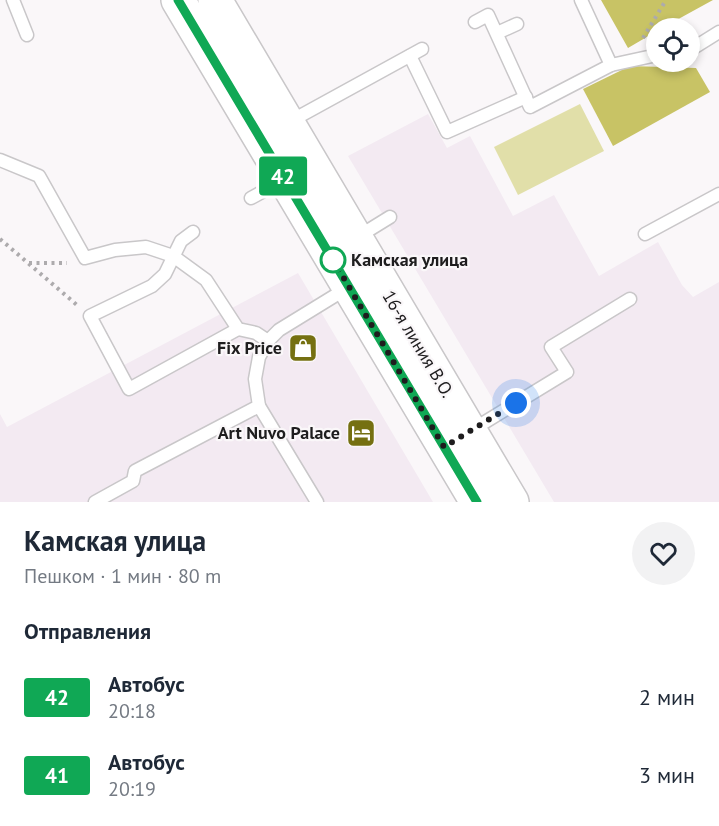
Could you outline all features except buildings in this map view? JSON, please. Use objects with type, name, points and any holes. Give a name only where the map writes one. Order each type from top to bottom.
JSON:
[{"type":"main road","points":[[178,0],[274,130]]},
{"type":"main road","name":"16-я линия В.О.","points":[[215,0],[274,130],[492,498]]},
{"type":"lane","points":[[13,0],[27,35]]},
{"type":"lane","points":[[581,0],[616,64]]},
{"type":"lane","points":[[475,22],[488,15],[531,107],[616,64],[646,57]]},
{"type":"lane","points":[[497,33],[517,24]]},
{"type":"lane","points":[[700,44],[719,32]]},
{"type":"lane","points":[[274,130],[422,49]]},
{"type":"lane","points":[[410,56],[447,132],[526,98]]},
{"type":"lane","points":[[0,160],[39,176],[85,258],[115,250],[146,247],[173,256],[206,280],[238,329]]},
{"type":"lane","points":[[251,198],[298,171]]},
{"type":"lane","points":[[645,234],[719,194]]},
{"type":"lane","points":[[343,246],[390,217]]},
{"type":"lane","points":[[193,231],[181,241],[165,274],[152,286],[90,316],[129,389],[238,329],[255,333],[268,341]]},
{"type":"lane","points":[[317,502],[259,406],[255,379],[259,357],[268,341],[279,330],[362,280]]},
{"type":"lane","points":[[457,439],[567,372],[551,347],[630,299]]},
{"type":"lane","points":[[96,502],[133,481],[132,466],[259,406]]},
{"type":"path","points":[[616,64],[642,40],[666,0]]},
{"type":"path","points":[[0,239],[76,304]]},
{"type":"path","points":[[29,263],[64,263]]},
{"type":"shaded area","points":[[601,0],[713,0],[680,18],[646,18],[646,37],[628,48]]},
{"type":"shaded area","points":[[630,66],[646,66],[646,72],[698,72],[710,92],[613,146],[583,89]]},
{"type":"shaded area","points":[[580,104],[604,151],[518,195],[494,147]]},
{"type":"shaded area","points":[[428,114],[447,148],[470,136],[513,216],[554,195],[599,276],[658,242],[682,285],[693,297],[719,282],[719,502],[554,502],[348,156]]},
{"type":"shaded area","points":[[298,273],[433,502],[0,502],[0,414],[7,427]]},
{"type":"bus line","name":"42","points":[[178,0],[477,502]]},
{"type":"place","name":"Камская улица","points":[[333,260]]},
{"type":"place","name":"Fix Price","points":[[303,348]]},
{"type":"place","name":"Art Nuvo Palace","points":[[361,433]]},
{"type":"route","points":[[333,260],[444,447],[516,403]]}]
